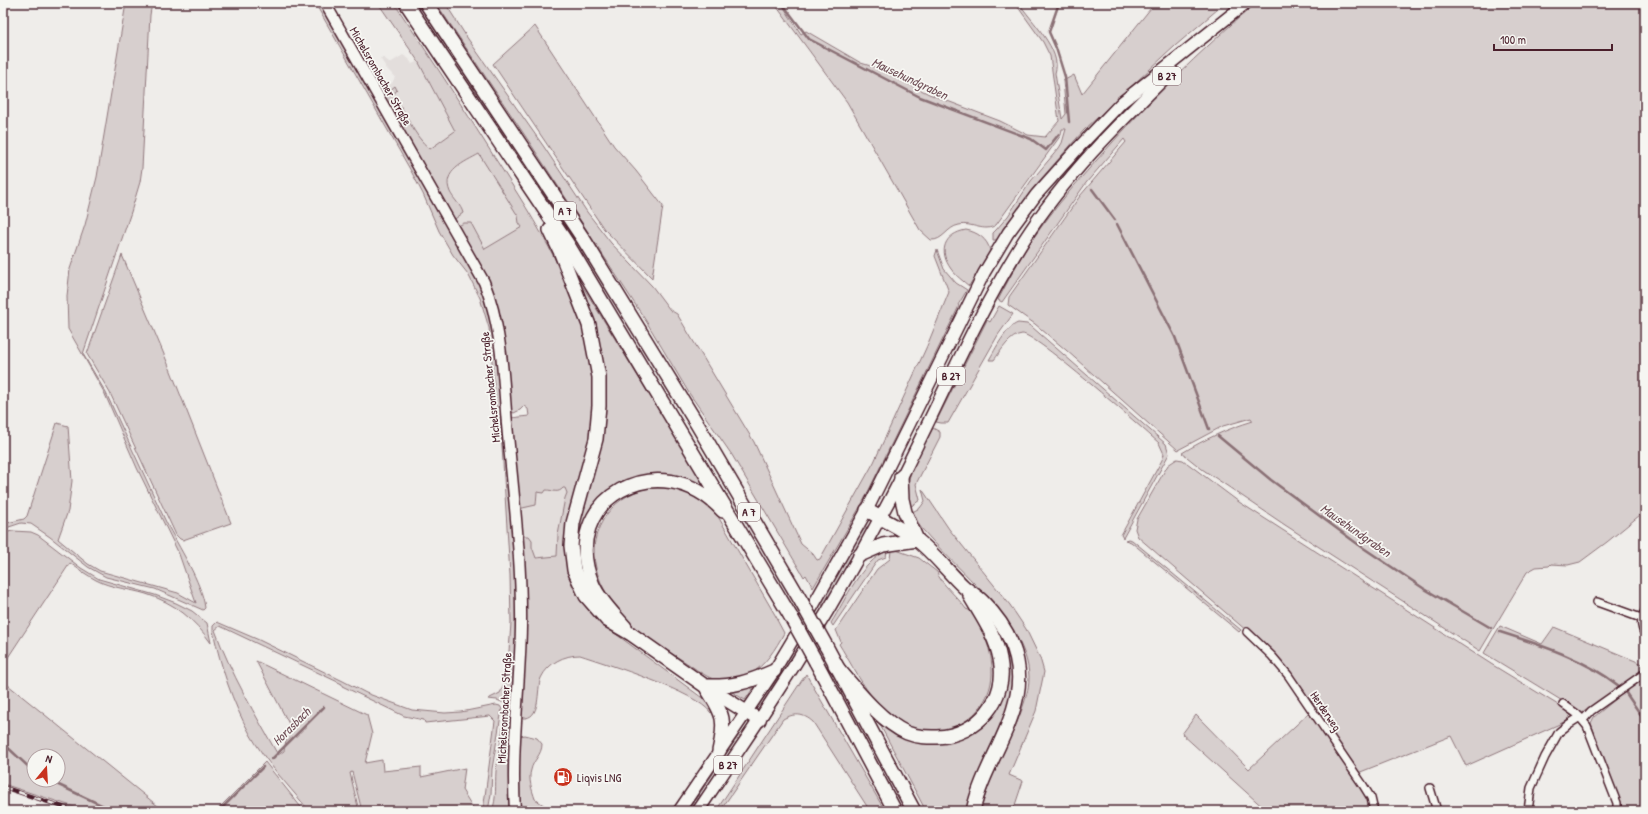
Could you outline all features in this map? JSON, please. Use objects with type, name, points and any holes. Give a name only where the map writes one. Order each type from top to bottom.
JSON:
[{"type":"highway","name":"A 7","points":[[406,3],[571,249],[791,617],[896,811]]},
{"type":"highway","name":"A 7","points":[[426,3],[588,246],[690,411],[801,601],[914,811]]},
{"type":"highway","points":[[530,187],[560,251],[589,325],[599,377],[599,406],[596,439],[573,523],[571,546],[574,570],[586,596],[607,620],[631,634],[705,686],[760,720]]},
{"type":"highway","points":[[901,477],[902,499],[905,512],[917,540]]},
{"type":"highway","points":[[631,634],[603,601],[594,586],[587,563],[586,540],[594,518],[607,501],[623,488],[648,480],[671,481],[684,484],[715,502],[740,530]]},
{"type":"highway","points":[[866,510],[917,540],[965,588],[982,601],[1000,622],[1011,641],[1017,658],[1019,678],[1012,714],[982,780],[973,811]]},
{"type":"highway","points":[[860,555],[883,545],[917,540]]},
{"type":"highway","points":[[835,665],[862,696],[896,727],[908,733],[922,737],[960,733],[975,724],[987,714],[997,697],[1001,679],[1000,658],[987,625],[965,588]]},
{"type":"highway","points":[[705,686],[731,686],[750,681],[774,671]]},
{"type":"highway","points":[[705,686],[719,707],[724,723],[719,751]]},
{"type":"main road","name":"Michelsrombacher Straße","points":[[324,3],[484,282],[496,319],[503,364],[521,585],[521,628],[514,751],[515,811]]},
{"type":"main road","name":"B 27","points":[[679,811],[774,671],[830,576],[866,510],[984,273],[1008,233],[1036,195],[1122,102],[1212,32],[1246,3]]},
{"type":"main road","name":"B 27","points":[[698,811],[760,720],[813,637],[860,555],[901,477],[965,348],[1024,240],[1048,205],[1083,164],[1123,120],[1212,32]]},
{"type":"street","points":[[1597,602],[1643,614],[1641,626],[1645,635]]},
{"type":"street","name":"Herderweg","points":[[1246,632],[1272,656],[1288,675],[1363,785],[1371,798],[1374,811]]},
{"type":"street","points":[[1528,811],[1531,788],[1545,757],[1559,732],[1569,724],[1582,719],[1645,673]]},
{"type":"street","points":[[1563,704],[1582,719],[1587,726],[1617,803],[1617,811]]},
{"type":"street","points":[[1430,788],[1437,811]]},
{"type":"shaded area","points":[[126,3],[152,3],[150,15],[142,168],[140,182],[131,212],[83,354],[106,393],[166,522],[195,576],[203,598],[205,608],[203,610],[155,589],[106,577],[88,567],[31,524],[21,523],[3,529],[3,524],[24,519],[27,516],[57,423],[68,426],[72,481],[68,511],[58,539],[88,564],[100,571],[178,593],[196,603],[179,554],[137,468],[104,392],[68,329],[67,296],[70,269],[85,225],[97,177]]},
{"type":"shaded area","points":[[315,3],[320,3],[476,275],[488,304],[494,335],[502,408],[496,407],[489,328],[480,298],[468,274],[453,255],[439,231],[411,171]]},
{"type":"shaded area","points":[[378,3],[394,3],[469,117],[542,234],[569,289],[580,318],[588,347],[593,378],[594,408],[591,437],[570,513],[566,537],[566,560],[571,582],[584,604],[605,626],[709,703],[713,710],[711,713],[688,696],[671,688],[630,672],[580,655],[574,655],[562,658],[548,668],[541,678],[537,703],[533,714],[522,718],[521,536],[529,536],[532,540],[532,547],[536,558],[557,556],[558,535],[567,493],[565,488],[557,491],[546,490],[544,493],[537,492],[536,505],[518,509],[511,418],[529,416],[528,409],[524,406],[514,413],[510,411],[500,325],[456,227],[464,223],[471,223],[485,249],[522,227],[519,223],[518,216],[479,154],[456,168],[449,178],[448,185],[450,192],[461,207],[463,213],[452,221],[384,95],[395,86],[397,90],[393,95],[414,130],[430,149],[455,131],[418,61]]},
{"type":"shaded area","points":[[436,3],[445,3],[468,39],[544,147],[587,212],[611,243],[652,286],[670,310],[677,314],[754,442],[801,544],[813,554],[817,560],[820,559],[874,462],[927,346],[949,292],[935,256],[937,250],[944,269],[956,283],[967,290],[958,305],[959,306],[864,500],[813,588],[806,575],[804,577],[732,455],[689,393],[646,321],[530,143]]},
{"type":"shaded area","points":[[774,3],[781,3],[801,34],[806,31],[861,63],[877,68],[929,94],[1000,121],[1028,135],[1045,137],[1059,121],[1050,56],[1043,42],[1015,3],[1019,3],[1044,36],[1054,55],[1056,64],[1055,73],[1062,119],[1066,114],[1063,81],[1074,75],[1082,94],[1155,3],[1225,3],[1175,46],[1084,130],[1034,187],[997,240],[993,240],[993,233],[1008,216],[1031,181],[1059,148],[1066,129],[1062,129],[1061,135],[996,225],[982,228],[964,224],[959,225],[951,228],[939,238],[931,240],[920,230],[847,102]]},
{"type":"shaded area","points":[[1256,3],[1645,3],[1645,511],[1580,562],[1568,565],[1551,564],[1549,566],[1536,567],[1527,572],[1480,651],[1285,525],[1202,469],[1182,453],[1216,435],[1253,421],[1251,418],[1223,426],[1178,450],[1066,350],[1035,324],[1008,305],[1009,297],[1080,196],[1126,142],[1124,139],[1086,183],[1002,302],[998,300],[1034,237],[1077,182],[1173,79]]},
{"type":"shaded area","points":[[535,26],[614,146],[636,171],[663,206],[652,278],[604,229],[493,64]]},
{"type":"shaded area","points":[[403,55],[409,59],[412,64],[418,61],[455,131],[430,149],[420,140],[411,127],[406,115],[393,94],[395,86],[384,97],[379,92],[392,83],[395,77],[387,69],[380,58],[384,58],[390,63]]},
{"type":"shaded area","points":[[479,154],[518,216],[519,223],[522,227],[485,249],[471,223],[464,223],[456,227],[452,221],[462,209],[449,190],[449,178],[457,166]]},
{"type":"shaded area","points":[[966,230],[974,232],[981,237],[987,243],[990,251],[969,286],[951,269],[947,262],[944,250],[948,239],[959,232]]},
{"type":"shaded area","points":[[122,255],[171,371],[231,523],[183,540],[176,535],[110,393],[87,354]]},
{"type":"shaded area","points":[[566,259],[712,497],[657,477],[597,511],[586,593],[573,545],[605,405],[603,367]]},
{"type":"shaded area","points":[[999,306],[1013,314],[998,335],[948,423],[936,422],[987,320],[990,322]]},
{"type":"shaded area","points":[[1018,323],[1027,324],[1032,327],[1166,444],[1169,454],[1123,538],[1121,535],[1162,460],[1164,454],[1159,443],[1089,382],[1031,338],[1022,334],[1014,337],[1006,344],[994,360],[989,360],[1005,334],[1009,329]]},
{"type":"shaded area","points":[[500,414],[503,415],[513,518],[517,588],[517,623],[512,692],[508,701],[504,703],[497,700],[488,699],[500,693],[507,679],[511,623],[510,575]]},
{"type":"shaded area","points":[[933,428],[940,432],[940,437],[916,484],[920,500],[910,507],[908,487],[910,476],[913,466]]},
{"type":"shaded area","points":[[1177,459],[1183,460],[1239,502],[1491,664],[1563,708],[1571,715],[1564,722],[1466,766],[1451,736],[1358,773],[1316,714],[1247,631],[1138,537],[1135,529],[1137,519],[1168,465]]},
{"type":"shaded area","points":[[565,488],[567,493],[558,535],[557,556],[536,558],[521,536],[518,509],[536,505],[537,492]]},
{"type":"shaded area","points":[[649,488],[672,488],[694,495],[716,513],[778,620],[784,633],[774,651],[765,662],[749,675],[723,681],[712,679],[702,673],[642,634],[620,613],[604,588],[598,575],[594,548],[597,534],[603,520],[612,508],[622,499],[635,492]]},
{"type":"shaded area","points":[[922,489],[949,529],[1010,605],[1026,629],[1040,658],[1044,672],[1036,711],[1009,775],[1023,781],[1013,811],[980,811],[991,779],[1025,701],[1028,689],[1028,665],[1019,641],[1004,618],[986,595],[925,532],[910,513],[920,508],[925,501]]},
{"type":"shaded area","points":[[869,525],[872,525],[824,608],[821,602],[850,549]]},
{"type":"shaded area","points":[[13,531],[31,532],[38,535],[81,568],[99,579],[155,595],[192,611],[207,623],[211,643],[191,619],[175,607],[146,594],[102,583],[70,563],[3,665],[3,533]]},
{"type":"shaded area","points":[[1125,540],[1132,540],[1241,630],[1239,632],[1131,542]]},
{"type":"shaded area","points":[[896,550],[919,558],[937,572],[945,585],[966,609],[971,611],[983,633],[989,649],[992,674],[989,690],[983,703],[973,715],[948,729],[933,731],[918,730],[903,724],[892,717],[882,708],[866,688],[839,644],[841,642],[836,630],[877,569],[890,559],[891,551]]},
{"type":"shaded area","points":[[887,551],[886,557],[878,560],[833,626],[831,623],[862,572],[878,556]]},
{"type":"shaded area","points":[[994,620],[1013,661],[1014,694],[969,811],[926,811],[872,710],[881,719],[941,741],[998,699]]},
{"type":"shaded area","points":[[217,622],[259,640],[366,693],[412,710],[445,713],[461,712],[496,705],[500,706],[502,709],[492,769],[491,794],[488,811],[483,811],[495,721],[490,716],[425,723],[424,720],[404,716],[342,686],[342,684],[220,626],[215,630],[228,662],[278,755],[284,751],[289,724],[256,661],[367,715],[372,734],[365,763],[382,760],[383,771],[421,767],[421,777],[465,768],[462,790],[475,811],[362,811],[352,772],[350,773],[359,811],[308,811],[262,753],[244,722],[232,697],[220,658],[213,631],[213,626]]},
{"type":"shaded area","points":[[1500,626],[1542,644],[1554,627],[1645,665],[1645,670],[1589,710],[1586,709],[1580,714],[1564,702],[1484,653]]},
{"type":"shaded area","points":[[793,649],[796,655],[768,701],[760,706],[757,705]]},
{"type":"shaded area","points":[[806,674],[885,811],[870,811],[813,722],[806,717],[795,715],[783,719],[720,811],[716,811]]},
{"type":"shaded area","points":[[1645,679],[1645,811],[1623,811],[1591,723],[1594,717],[1628,689]]},
{"type":"shaded area","points":[[3,681],[164,811],[87,811],[3,784]]},
{"type":"shaded area","points":[[752,685],[754,687],[745,700],[732,692]]},
{"type":"shaded area","points":[[508,711],[511,716],[508,760],[509,811],[492,811],[494,806],[496,771],[505,712]]},
{"type":"shaded area","points":[[1310,712],[1365,792],[1373,811],[1267,811],[1182,734],[1196,715],[1249,769]]},
{"type":"shaded area","points":[[739,732],[739,735],[688,811],[685,811]]},
{"type":"shaded area","points":[[525,735],[537,738],[542,744],[541,751],[532,766],[530,781],[535,799],[552,811],[523,811],[520,805],[520,736]]},
{"type":"shaded area","points":[[265,762],[304,811],[216,811]]},
{"type":"waterway","name":"Mausehundgraben","points":[[782,3],[809,39],[920,97],[1031,139],[1046,150],[1059,134]]},
{"type":"waterway","points":[[1059,3],[1049,32],[1056,48],[1065,77],[1069,122]]},
{"type":"waterway","name":"Mausehundgraben","points":[[1092,189],[1115,220]]},
{"type":"waterway","name":"Mausehundgraben","points":[[1117,224],[1175,337],[1209,429]]},
{"type":"waterway","name":"Mausehundgraben","points":[[1218,436],[1271,480],[1359,545],[1423,588],[1491,628]]},
{"type":"waterway","name":"Mausehundgraben","points":[[1500,632],[1577,660],[1606,676],[1619,686]]},
{"type":"waterway","name":"Mausehundgraben","points":[[1626,693],[1645,721]]},
{"type":"waterway","name":"Horasbach","points":[[272,759],[324,707]]},
{"type":"waterway","name":"Horasbach","points":[[3,743],[26,765]]},
{"type":"waterway","name":"Horasbach","points":[[219,811],[263,767]]},
{"type":"waterway","name":"Horasbach","points":[[65,788],[114,811]]},
{"type":"railway","points":[[3,787],[75,811]]},
{"type":"place","name":"Liqvis LNG","points":[[563,777]]}]
